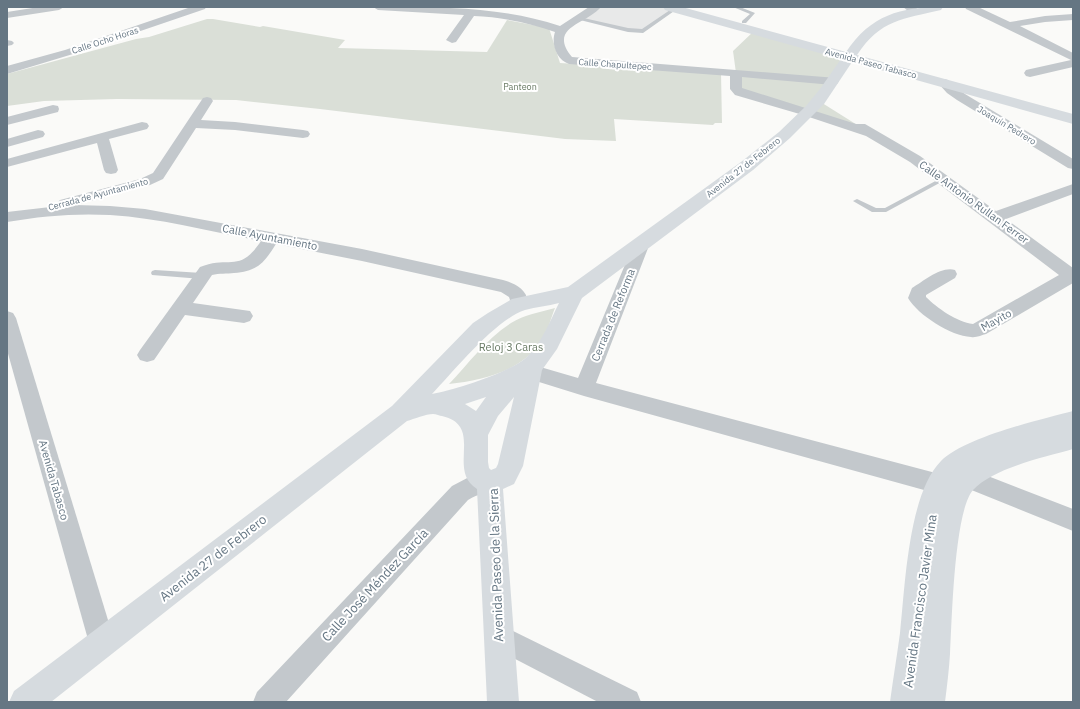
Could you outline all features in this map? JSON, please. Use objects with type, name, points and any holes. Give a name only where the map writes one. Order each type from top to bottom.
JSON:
[{"type":"main road","name":"Avenida 27 de Febrero","points":[[25,702],[400,413],[480,329],[519,304],[574,293],[747,166],[772,146],[814,106],[851,54],[869,32],[877,25],[912,9],[937,7]]},
{"type":"main road","name":"Avenida Paseo Tabasco","points":[[678,8],[744,22],[944,83],[1073,118]]},
{"type":"main road","name":"Avenida Paseo Tabasco","points":[[678,8],[1073,111]]},
{"type":"main road","name":"Avenida 27 de Febrero","points":[[400,413],[452,399],[502,382],[531,369],[549,342],[574,293]]},
{"type":"main road","points":[[476,434],[490,409],[502,394],[531,369]]},
{"type":"main road","name":"Avenida Paseo de la Sierra","points":[[503,702],[490,484],[505,476],[510,466],[531,369]]},
{"type":"main road","points":[[432,404],[461,413],[469,418],[476,434],[476,465],[480,476],[490,484]]},
{"type":"main road","points":[[953,481],[965,459],[998,444],[1073,421]]},
{"type":"main road","points":[[953,481],[1010,457],[1073,438]]},
{"type":"main road","name":"Avenida Francisco Javier Mina","points":[[906,702],[929,518],[953,481]]},
{"type":"main road","name":"Avenida Francisco Javier Mina","points":[[929,702],[944,552],[953,481]]},
{"type":"street","points":[[7,15],[59,7]]},
{"type":"street","name":"Calle Ocho Horas","points":[[7,70],[69,52],[201,7]]},
{"type":"street","points":[[378,7],[471,12],[485,10],[543,24],[561,30],[596,7]]},
{"type":"street","points":[[970,7],[1073,57]]},
{"type":"street","points":[[452,40],[471,12]]},
{"type":"street","points":[[1009,25],[1045,19],[1073,17]]},
{"type":"street","name":"Calle Chapultepec","points":[[561,30],[558,39],[559,44],[566,58],[569,60],[833,81]]},
{"type":"street","points":[[1030,73],[1073,63]]},
{"type":"street","points":[[736,73],[736,89],[739,92],[814,106]]},
{"type":"street","name":"Joaquín Pedrero","points":[[944,83],[961,97],[1073,165]]},
{"type":"street","name":"Cerrada de Ayuntamiento","points":[[14,216],[155,178],[194,124],[208,101]]},
{"type":"street","name":"Calle Antonio Rullan Ferrer","points":[[814,106],[870,133],[915,159],[995,217],[1073,277]]},
{"type":"street","points":[[7,121],[53,109]]},
{"type":"street","points":[[194,124],[235,126],[302,134]]},
{"type":"street","points":[[7,163],[142,126]]},
{"type":"street","points":[[7,143],[38,134]]},
{"type":"street","points":[[102,137],[111,170]]},
{"type":"street","points":[[995,217],[1073,189]]},
{"type":"street","name":"Calle Ayuntamiento","points":[[14,216],[71,210],[127,211],[272,237],[503,286],[516,292],[519,298],[519,304]]},
{"type":"street","points":[[147,355],[202,276],[210,269],[244,268],[252,264],[258,258],[272,237]]},
{"type":"street","name":"Cerrada de Reforma","points":[[584,388],[642,243]]},
{"type":"street","name":"Mayito","points":[[949,274],[918,292],[918,298],[921,303],[955,326],[970,332],[980,329],[1073,277]]},
{"type":"street","points":[[180,308],[244,316]]},
{"type":"street","name":"Avenida Tabasco","points":[[7,318],[102,643]]},
{"type":"street","points":[[531,369],[584,388],[953,481],[1073,520]]},
{"type":"street","name":"Calle José Méndez García","points":[[267,702],[460,493],[473,485],[490,484]]},
{"type":"street","points":[[499,637],[627,702]]},
{"type":"lane","points":[[735,7],[753,13],[744,22]]},
{"type":"lane","points":[[578,19],[628,30],[643,31],[678,8]]},
{"type":"lane","points":[[857,201],[875,210],[886,210],[943,179]]},
{"type":"lane","points":[[155,273],[202,276]]},
{"type":"shaded area","points":[[597,7],[667,7],[674,9],[645,30],[628,29],[580,18]]},
{"type":"green space","name":"Panteon","points":[[207,19],[260,27],[263,26],[345,40],[338,48],[487,52],[507,20],[549,28],[560,63],[721,73],[722,123],[715,123],[713,125],[614,119],[616,141],[565,139],[236,100],[117,99],[44,101],[7,106],[7,74],[136,39],[149,37]]},
{"type":"green space","points":[[754,31],[849,57],[819,101],[870,133],[744,94],[736,73],[733,51]]},
{"type":"green space","name":"Reloj 3 Caras","points":[[555,308],[543,339],[535,350],[525,359],[502,372],[476,380],[449,384],[502,329],[521,318]]}]
